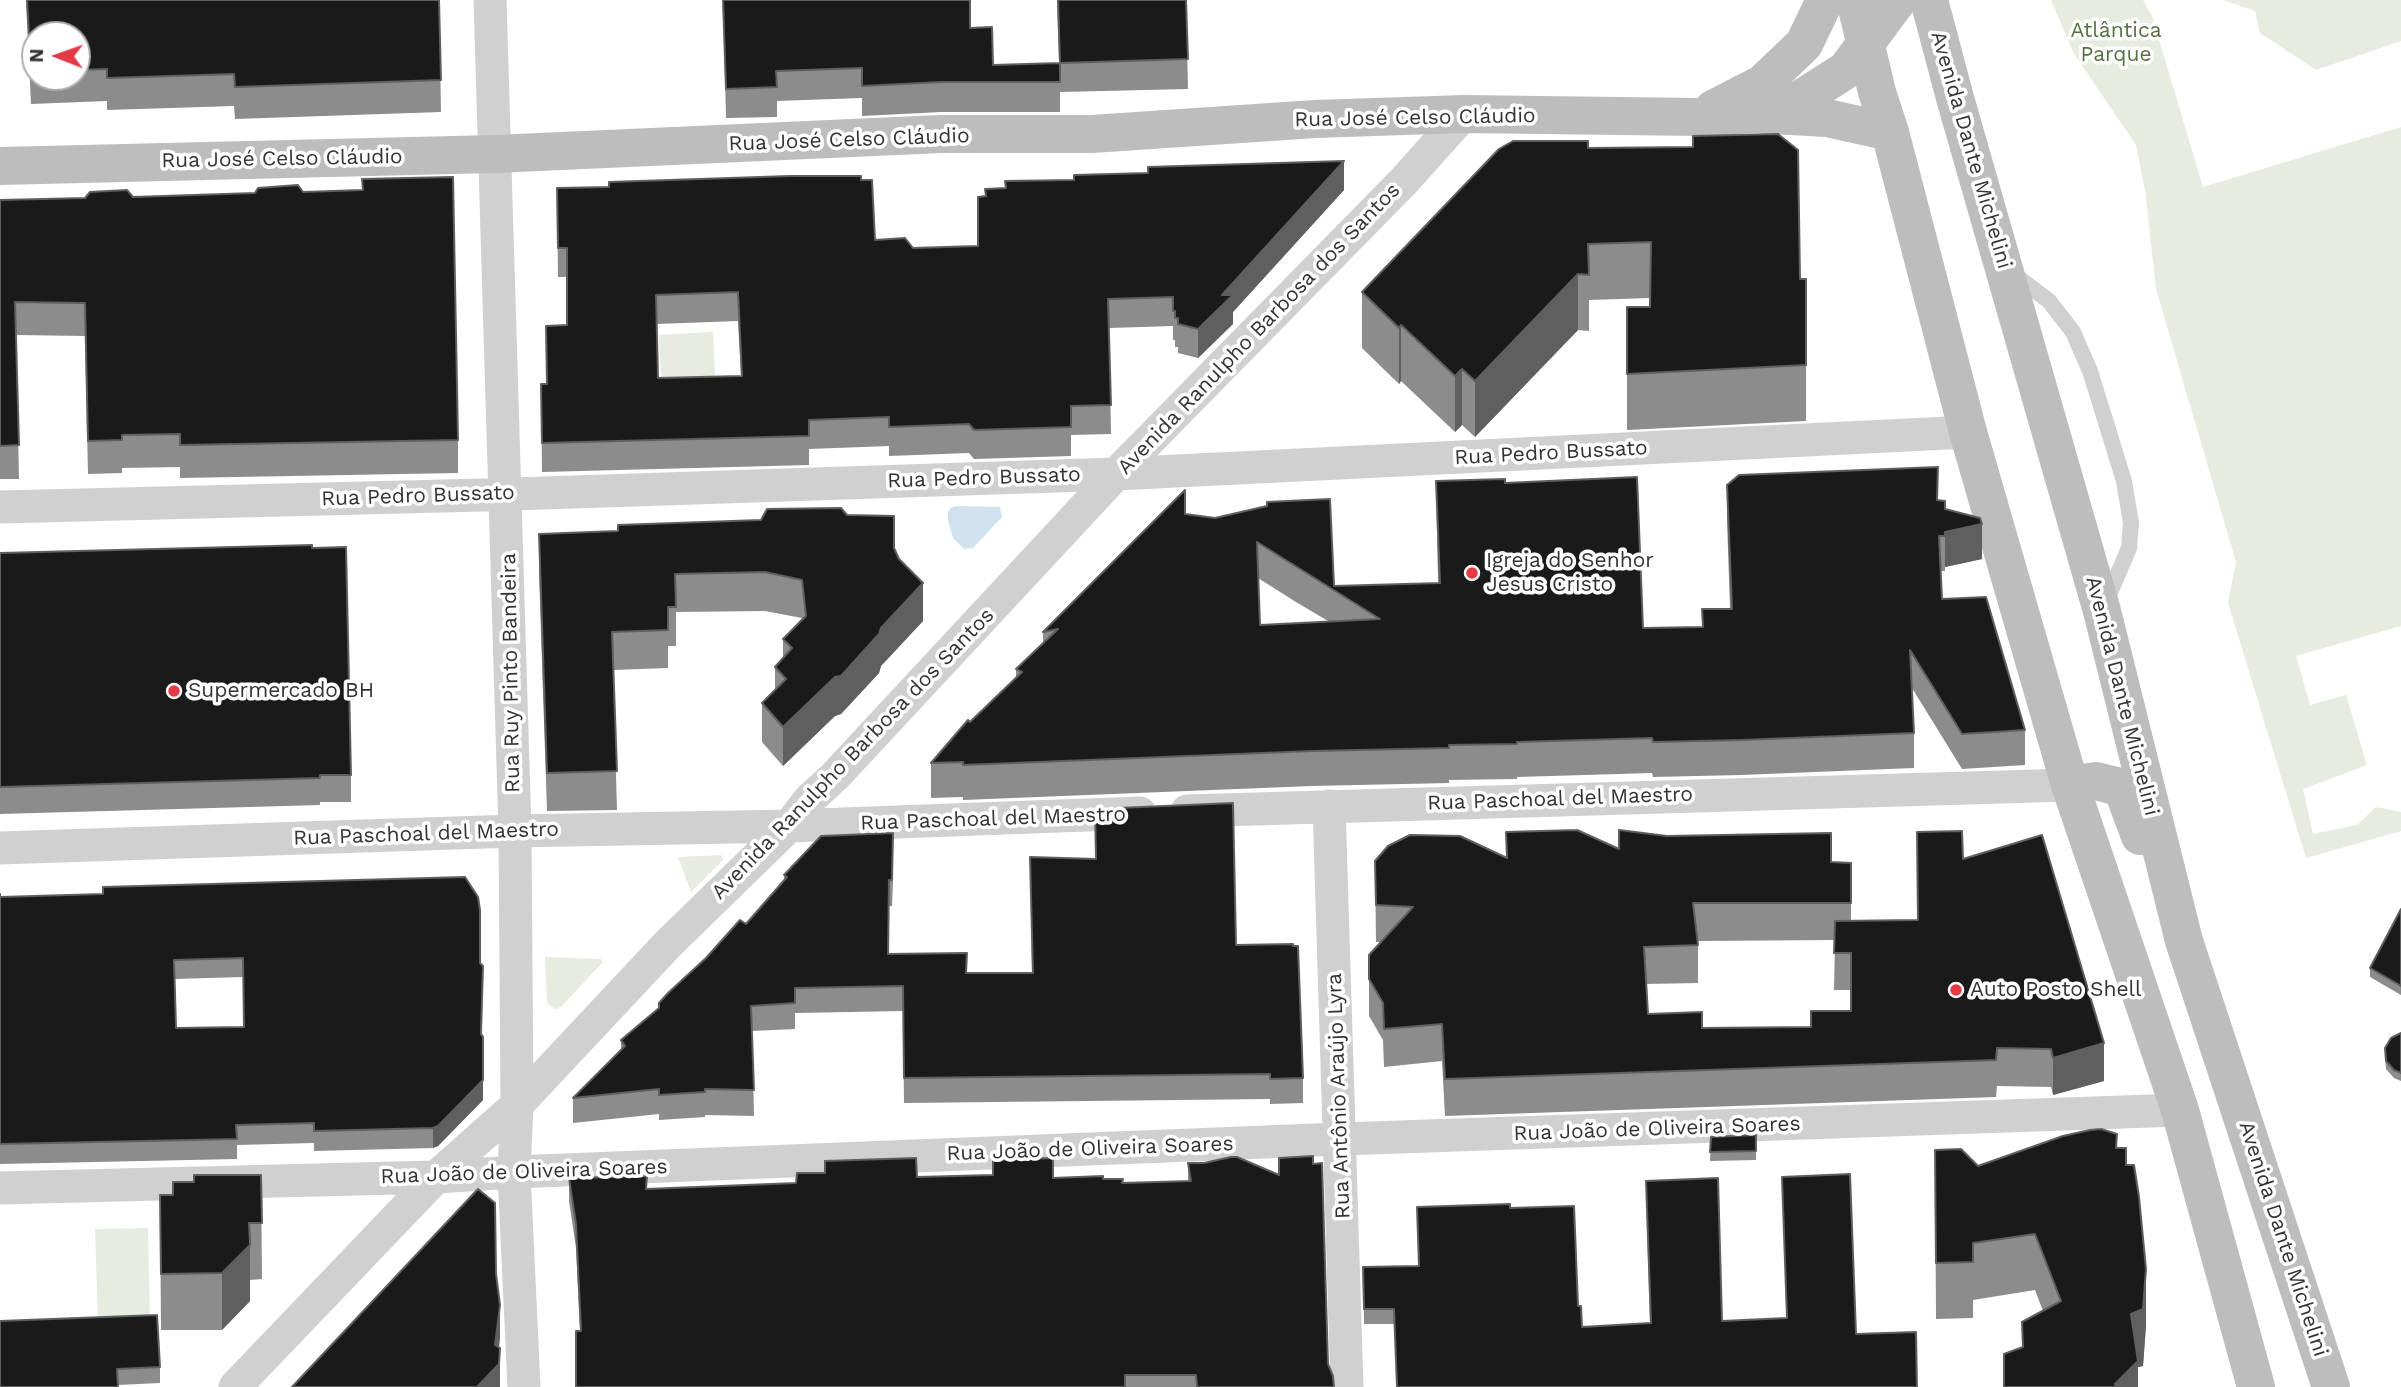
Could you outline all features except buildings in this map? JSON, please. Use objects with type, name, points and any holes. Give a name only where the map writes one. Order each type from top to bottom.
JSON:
[{"type":"main road","name":"Rua José Celso Cláudio","points":[[1697,117],[1762,84],[1804,44],[1825,0]]},
{"type":"main road","points":[[1855,0],[1968,432],[2070,785],[2180,1110],[2256,1387]]},
{"type":"main road","points":[[1755,114],[1798,100],[1846,70],[1898,0]]},
{"type":"main road","name":"Avenida Dante Michelini","points":[[1929,0],[2102,611],[2184,941],[2332,1387]]},
{"type":"main road","name":"Rua José Celso Cláudio","points":[[0,166],[495,154],[942,134],[1092,134],[1315,119],[1464,114],[1697,117],[1755,114]]},
{"type":"main road","points":[[1755,114],[1827,117],[1890,132]]},
{"type":"main road","points":[[2070,785],[2096,780],[2116,786],[2124,793],[2159,888],[2184,941]]},
{"type":"main road","points":[[2238,1325],[2279,1387]]},
{"type":"street","name":"Rua Ruy Pinto Bandeira","points":[[491,0],[515,831],[517,1105],[514,1172],[524,1387]]},
{"type":"street","name":"Avenida Ranulpho Barbosa dos Santos","points":[[235,1387],[436,1177],[517,1105],[667,945],[789,827],[809,800],[835,776],[1116,474],[1403,182],[1464,114]]},
{"type":"street","name":"Rua Pedro Bussato","points":[[0,507],[1116,474],[1968,432]]},
{"type":"street","name":"Rua Paschoal del Maestro","points":[[0,848],[515,831],[789,827],[1329,806],[2070,785]]},
{"type":"street","name":"Rua Antônio Araújo Lyra","points":[[1329,806],[1347,1387]]},
{"type":"street","name":"Rua João de Oliveira Soares","points":[[0,1188],[436,1177],[1341,1139],[2180,1110]]},
{"type":"lane","points":[[2003,266],[2049,301],[2073,332],[2090,371],[2124,481],[2132,523],[2129,548],[2102,611]]},
{"type":"green space","name":"Atlântica Parque","points":[[2051,0],[2143,0],[2152,16],[2203,187],[2401,127],[2401,626],[2296,656],[2310,705],[2346,695],[2367,765],[2303,789],[2313,834],[2357,825],[2376,807],[2401,812],[2401,831],[2306,858],[2228,603],[2236,562],[2156,289],[2145,190],[2136,145],[2074,54]]},
{"type":"green space","points":[[2223,0],[2401,0],[2401,41],[2316,70],[2260,33],[2255,11]]},
{"type":"green space","points":[[713,332],[716,394],[662,396],[659,335]]},
{"type":"green space","points":[[721,855],[723,860],[691,892],[678,857]]},
{"type":"green space","points":[[545,957],[602,959],[602,963],[561,1007],[555,1009],[547,1003]]},
{"type":"green space","points":[[148,1228],[150,1320],[98,1321],[95,1229]]},
{"type":"water","points":[[957,506],[1000,507],[1002,517],[973,548],[964,549],[953,538],[948,520],[948,512]]},
{"type":"place","name":"Igreja do Senhor Jesus Cristo","points":[[1472,573]]},
{"type":"place","name":"Supermercado BH","points":[[174,691]]},
{"type":"place","name":"Auto Posto Shell","points":[[1956,990]]}]
